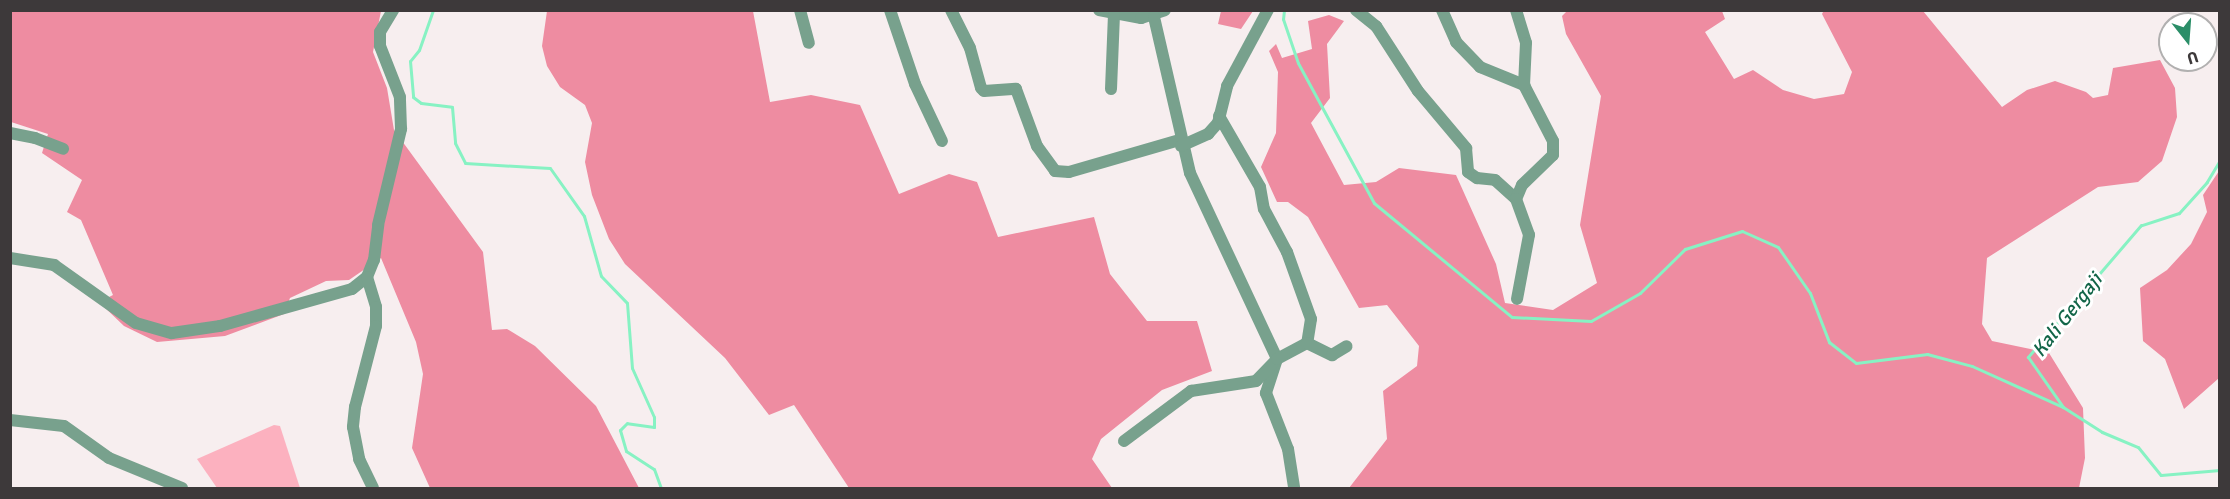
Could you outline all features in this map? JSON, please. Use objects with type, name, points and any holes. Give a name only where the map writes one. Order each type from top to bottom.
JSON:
[{"type":"street","points":[[373,489],[359,459],[353,428],[355,407],[376,327],[376,307],[367,277],[401,129],[400,97],[380,46],[380,32],[393,10]]},
{"type":"street","points":[[800,10],[809,43]]},
{"type":"street","points":[[890,10],[915,84],[942,141]]},
{"type":"street","points":[[951,10],[970,48],[981,88],[984,91],[1016,89],[1037,146],[1055,171],[1069,172],[1208,134],[1219,116],[1227,86],[1268,10]]},
{"type":"street","points":[[1100,10],[1114,14],[1159,14],[1180,143],[1194,184],[1277,359],[1266,393],[1288,449],[1294,489]]},
{"type":"street","points":[[1356,10],[1376,26],[1418,91],[1466,148],[1468,172],[1477,178],[1495,180],[1516,199],[1529,235],[1517,299]]},
{"type":"street","points":[[1442,10],[1456,42],[1480,67],[1524,85]]},
{"type":"street","points":[[1516,10],[1526,43],[1524,85],[1554,147],[1552,155],[1522,185],[1516,199]]},
{"type":"street","points":[[1111,89],[1114,14]]},
{"type":"street","points":[[1219,116],[1260,187],[1264,209],[1287,252],[1311,318],[1307,343]]},
{"type":"street","points":[[10,133],[63,149]]},
{"type":"street","points":[[10,258],[54,265],[136,323],[172,333],[220,326],[293,303],[340,294],[367,277]]},
{"type":"street","points":[[1307,343],[1332,355],[1347,346]]},
{"type":"street","points":[[1124,441],[1182,395],[1256,381],[1277,359],[1307,343]]},
{"type":"street","points":[[10,420],[64,426],[109,458],[182,489]]},
{"type":"shaded area","points":[[1221,10],[1253,11],[1241,29],[1218,24]]},
{"type":"shaded area","points":[[1824,10],[1923,11],[2002,107],[2027,90],[2055,81],[2086,92],[2093,98],[2108,95],[2113,68],[2158,60],[2158,72],[2166,72],[2175,88],[2177,117],[2162,161],[2138,182],[2098,187],[1987,258],[1982,324],[1992,341],[2049,353],[2083,408],[2085,458],[2079,488],[1349,488],[1387,439],[1383,391],[1417,366],[1419,346],[1387,305],[1359,308],[1308,217],[1288,202],[1277,202],[1261,167],[1276,133],[1278,72],[1269,51],[1276,44],[1282,58],[1312,49],[1308,21],[1329,15],[1344,21],[1327,44],[1330,98],[1311,123],[1344,185],[1376,182],[1399,168],[1456,175],[1496,264],[1505,303],[1553,310],[1597,283],[1580,225],[1601,96],[1566,34],[1562,16],[1567,11],[1722,11],[1725,19],[1705,32],[1734,79],[1753,70],[1783,90],[1814,99],[1844,94],[1852,72],[1822,14]]},
{"type":"shaded area","points":[[10,11],[381,11],[373,52],[387,88],[394,130],[483,252],[492,330],[507,329],[535,346],[596,406],[639,488],[430,488],[412,448],[423,374],[416,342],[381,258],[349,280],[326,281],[290,298],[284,314],[225,336],[157,342],[124,326],[99,302],[113,295],[81,220],[67,212],[82,180],[42,153],[48,134],[11,122]]},
{"type":"shaded area","points":[[547,11],[753,11],[770,102],[811,95],[860,105],[899,194],[949,174],[977,182],[998,237],[1094,217],[1110,274],[1147,321],[1197,321],[1212,371],[1162,390],[1101,439],[1092,459],[1112,488],[849,488],[794,405],[769,415],[725,358],[625,264],[609,239],[592,195],[585,162],[592,123],[585,105],[560,87],[547,66],[542,46]]},
{"type":"shaded area","points":[[2219,171],[2219,378],[2184,409],[2165,359],[2143,341],[2140,288],[2167,270],[2191,244],[2207,212],[2203,195]]},
{"type":"shaded area","points":[[274,425],[280,426],[300,488],[217,488],[197,459]]},
{"type":"waterway","points":[[433,10],[419,50],[410,61],[413,97],[421,103],[452,107],[455,143],[465,163],[550,168],[584,216],[601,276],[627,303],[632,368],[654,417],[654,427],[627,423],[620,430],[626,451],[654,469],[661,488]]},
{"type":"waterway","points":[[1284,10],[1283,19],[1298,63],[1374,203],[1512,317],[1591,321],[1640,293],[1685,249],[1742,231],[1778,247],[1810,293],[1829,342],[1856,363],[1927,354],[1972,366],[2063,407]]},
{"type":"waterway","name":"Kali Gergaji","points":[[2220,160],[2207,182],[2179,213],[2141,225],[2028,357],[2063,407],[2102,432],[2138,447],[2161,475],[2220,470]]}]
